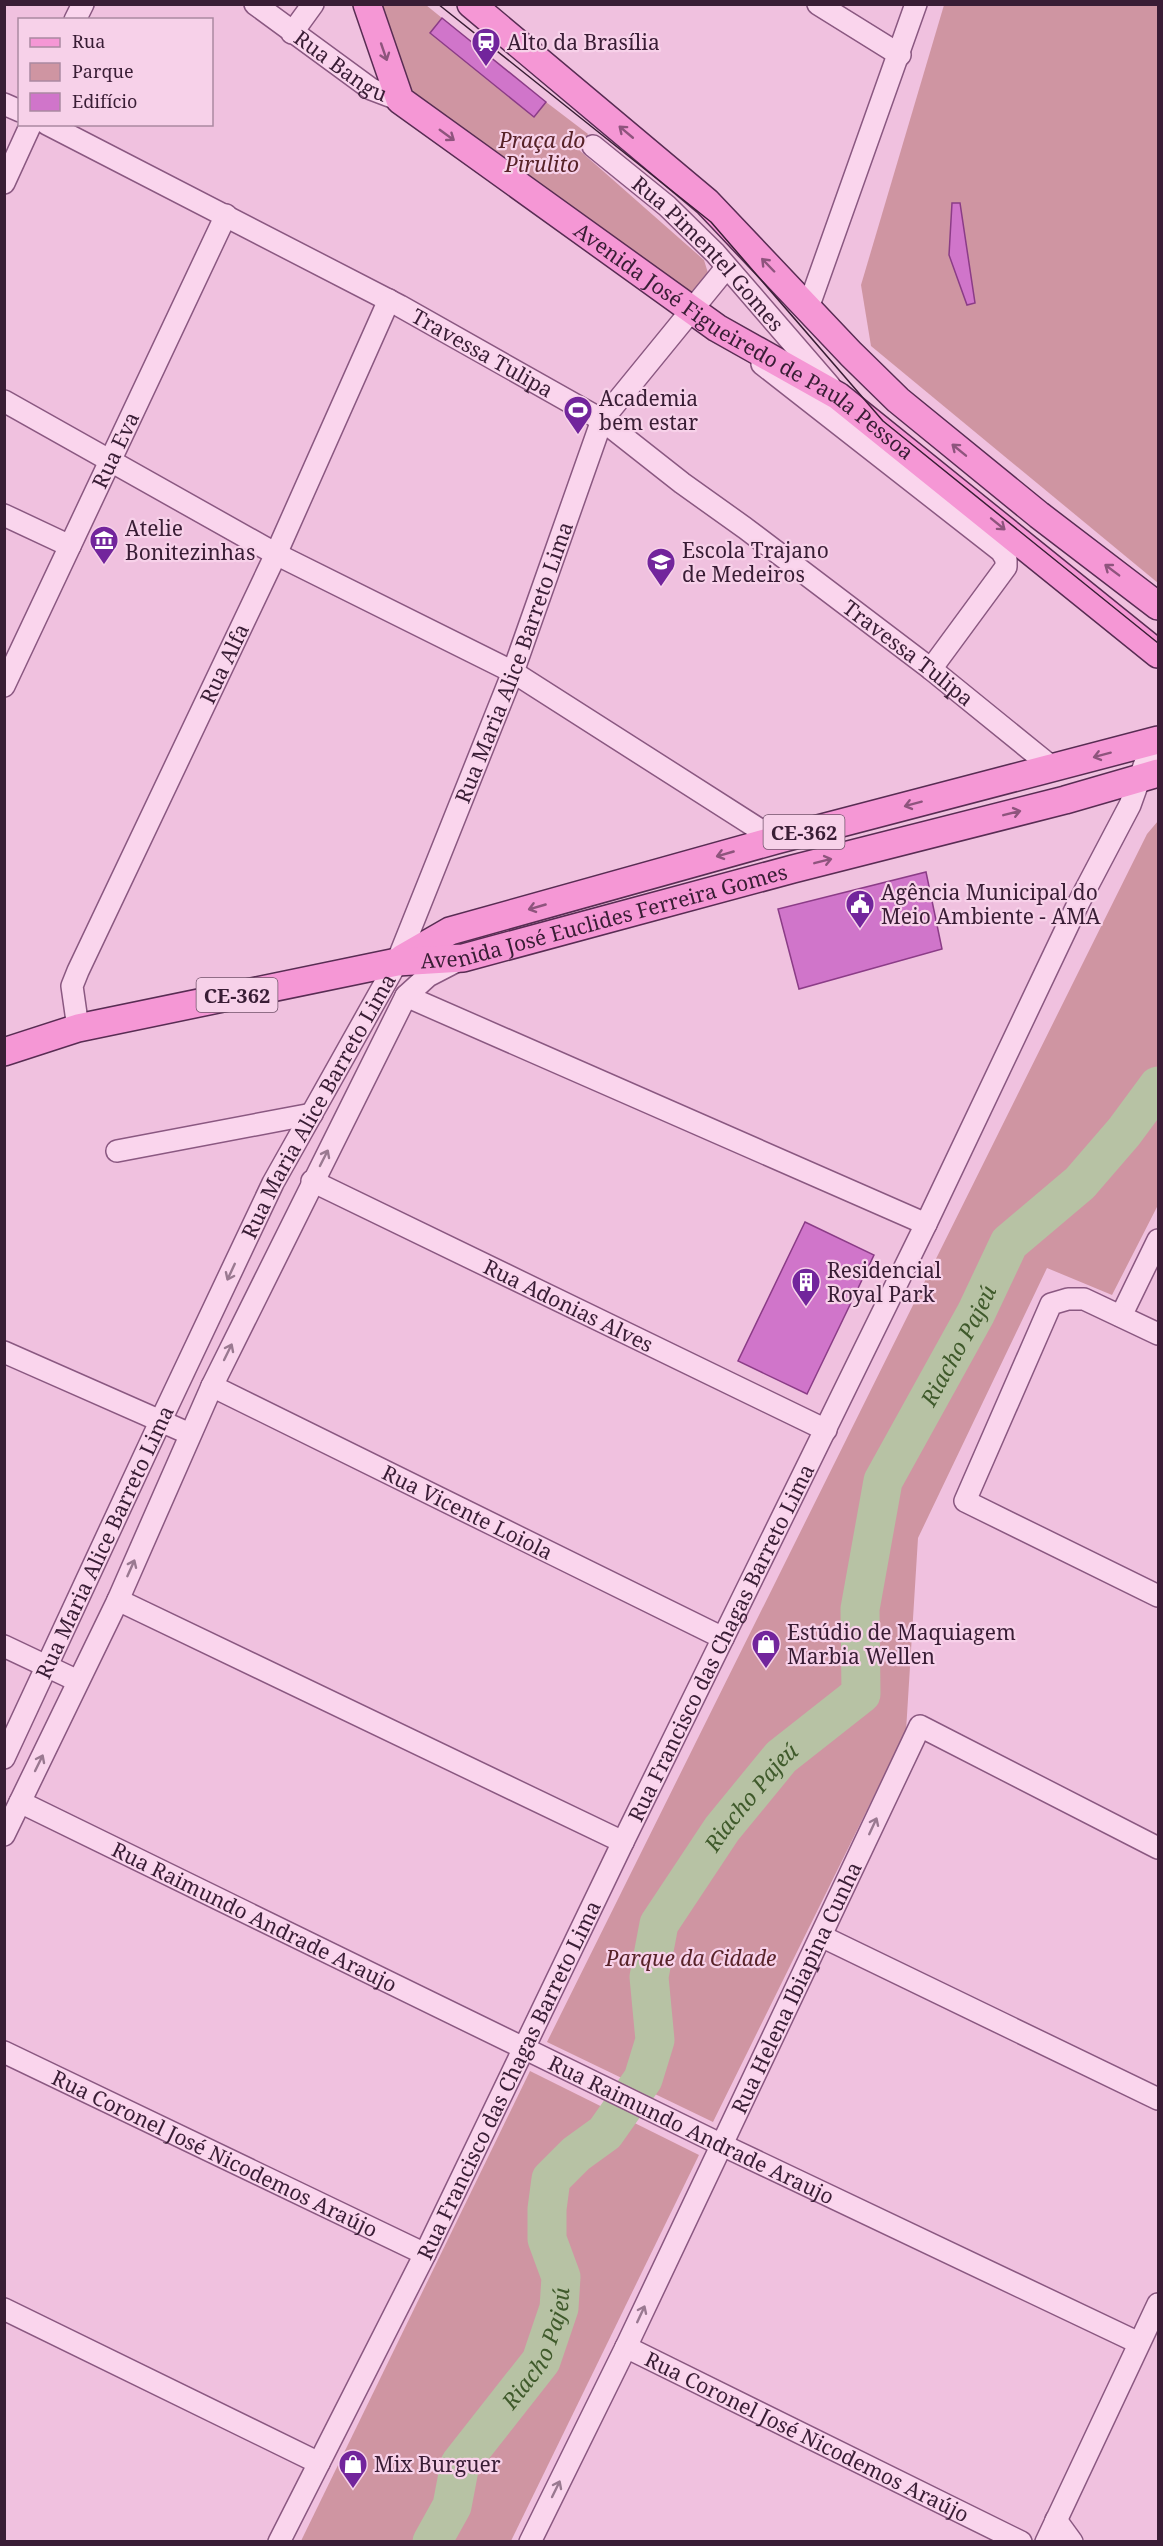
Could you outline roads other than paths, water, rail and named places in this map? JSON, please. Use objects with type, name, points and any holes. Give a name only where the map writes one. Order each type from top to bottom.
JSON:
[{"type":"main road","points":[[367,4],[400,100]]},
{"type":"main road","name":"Avenida José Figueiredo de Paula Pessoa","points":[[483,8],[696,192],[898,400],[1039,515],[1158,606]]},
{"type":"main road","name":"Avenida José Figueiredo de Paula Pessoa","points":[[400,100],[717,328],[838,396],[1158,654]]},
{"type":"main road","name":"Avenida José Euclides Ferreira Gomes","points":[[397,962],[450,932],[776,840],[1156,741]]},
{"type":"main road","name":"Avenida José Euclides Ferreira Gomes","points":[[4,1052],[78,1028],[397,962],[463,958],[793,868],[1150,776]]},
{"type":"main road","name":"Avenida José Euclides Ferreira Gomes","points":[[4,1034],[78,1028]]},
{"type":"street","points":[[76,18],[83,4]]},
{"type":"street","name":"Rua Bangu","points":[[255,4],[371,89],[400,100]]},
{"type":"street","points":[[292,33],[313,4]]},
{"type":"street","points":[[818,4],[900,55]]},
{"type":"street","points":[[808,308],[900,55],[916,4]]},
{"type":"street","points":[[4,104],[18,110]]},
{"type":"street","points":[[4,183],[30,126]]},
{"type":"street","name":"Travessa Tulipa","points":[[51,126],[388,300],[602,420],[682,483],[754,534],[931,669],[1053,768]]},
{"type":"street","name":"Rua Pimentel Gomes","points":[[593,146],[667,206],[726,268],[838,396]]},
{"type":"street","name":"Rua Eva","points":[[5,685],[226,215]]},
{"type":"street","name":"Rua Maria Alice Barreto Lima","points":[[4,1758],[273,1183],[397,962],[513,672],[602,420],[726,268]]},
{"type":"street","name":"Rua Alfa","points":[[78,1028],[72,986],[276,554],[388,300]]},
{"type":"street","points":[[717,328],[1001,551],[1006,559],[1006,567],[931,669]]},
{"type":"street","points":[[4,401],[276,554],[513,672],[776,840]]},
{"type":"street","points":[[4,515],[70,546]]},
{"type":"street","name":"Rua Francisco das Chagas Barreto Lima","points":[[279,2541],[425,2254],[623,1842],[926,1224],[1078,904],[1130,805],[1150,776],[1156,741]]},
{"type":"street","name":"Rua Maria Alice Barreto Lima","points":[[4,1835],[118,1600],[212,1386],[406,996],[428,976],[463,958]]},
{"type":"street","points":[[397,962],[406,996],[926,1224]]},
{"type":"street","points":[[117,1151],[312,1114]]},
{"type":"street","name":"Rua Adonias Alves","points":[[312,1181],[826,1430]]},
{"type":"street","points":[[1121,1316],[1158,1240]]},
{"type":"street","points":[[1158,1334],[1084,1299],[1068,1299],[1051,1304],[965,1501],[1158,1596]]},
{"type":"street","points":[[4,1352],[190,1434]]},
{"type":"street","name":"Rua Vicente Loiola","points":[[212,1386],[723,1638]]},
{"type":"street","points":[[118,1600],[623,1842]]},
{"type":"street","points":[[4,1646],[78,1681]]},
{"type":"street","name":"Rua Helena Ibiapina Cunha","points":[[530,2541],[626,2347],[720,2144],[920,1726],[1158,1848]]},
{"type":"street","name":"Rua Raimundo Andrade Araujo","points":[[20,1802],[720,2144],[1139,2343]]},
{"type":"street","points":[[821,1936],[1158,2099]]},
{"type":"street","name":"Rua Coronel José Nicodemos Araújo","points":[[4,2052],[425,2254]]},
{"type":"street","points":[[1046,2541],[1158,2304]]},
{"type":"street","points":[[4,2309],[319,2463]]},
{"type":"street","name":"Rua Coronel José Nicodemos Araújo","points":[[626,2347],[1021,2541]]},
{"type":"street","points":[[1056,2520],[1072,2541]]},
{"type":"waterway","name":"Riacho Pajeú","points":[[432,2542],[452,2506],[460,2464],[541,2361],[559,2308],[561,2277],[547,2239],[547,2209],[551,2179],[576,2154],[605,2133],[643,2079],[655,2040],[649,1977],[659,1924],[722,1829],[781,1757],[861,1694],[860,1609],[883,1481],[976,1313],[1009,1243],[1080,1183],[1124,1132],[1158,1086]]},
{"type":"tram line","points":[[438,4],[711,222],[883,421],[1158,643]]},
{"type":"place","name":"Alto da Brasília","points":[[486,68]]},
{"type":"place","name":"Academia bem estar","points":[[578,436]]},
{"type":"place","name":"Atelie Bonitezinhas","points":[[104,566]]},
{"type":"place","name":"Escola Trajano de Medeiros","points":[[661,588]]},
{"type":"place","name":"Agência Municipal do Meio Ambiente - AMA","points":[[860,930]]},
{"type":"place","name":"Residencial Royal Park","points":[[806,1308]]},
{"type":"place","name":"Estúdio de Maquiagem Marbia Wellen","points":[[766,1670]]},
{"type":"place","name":"Mix Burguer","points":[[353,2490]]},
{"type":"park label","name":"Praça do Pirulito","points":[[542,152]]},
{"type":"park label","name":"Parque da Cidade","points":[[691,1958]]}]
